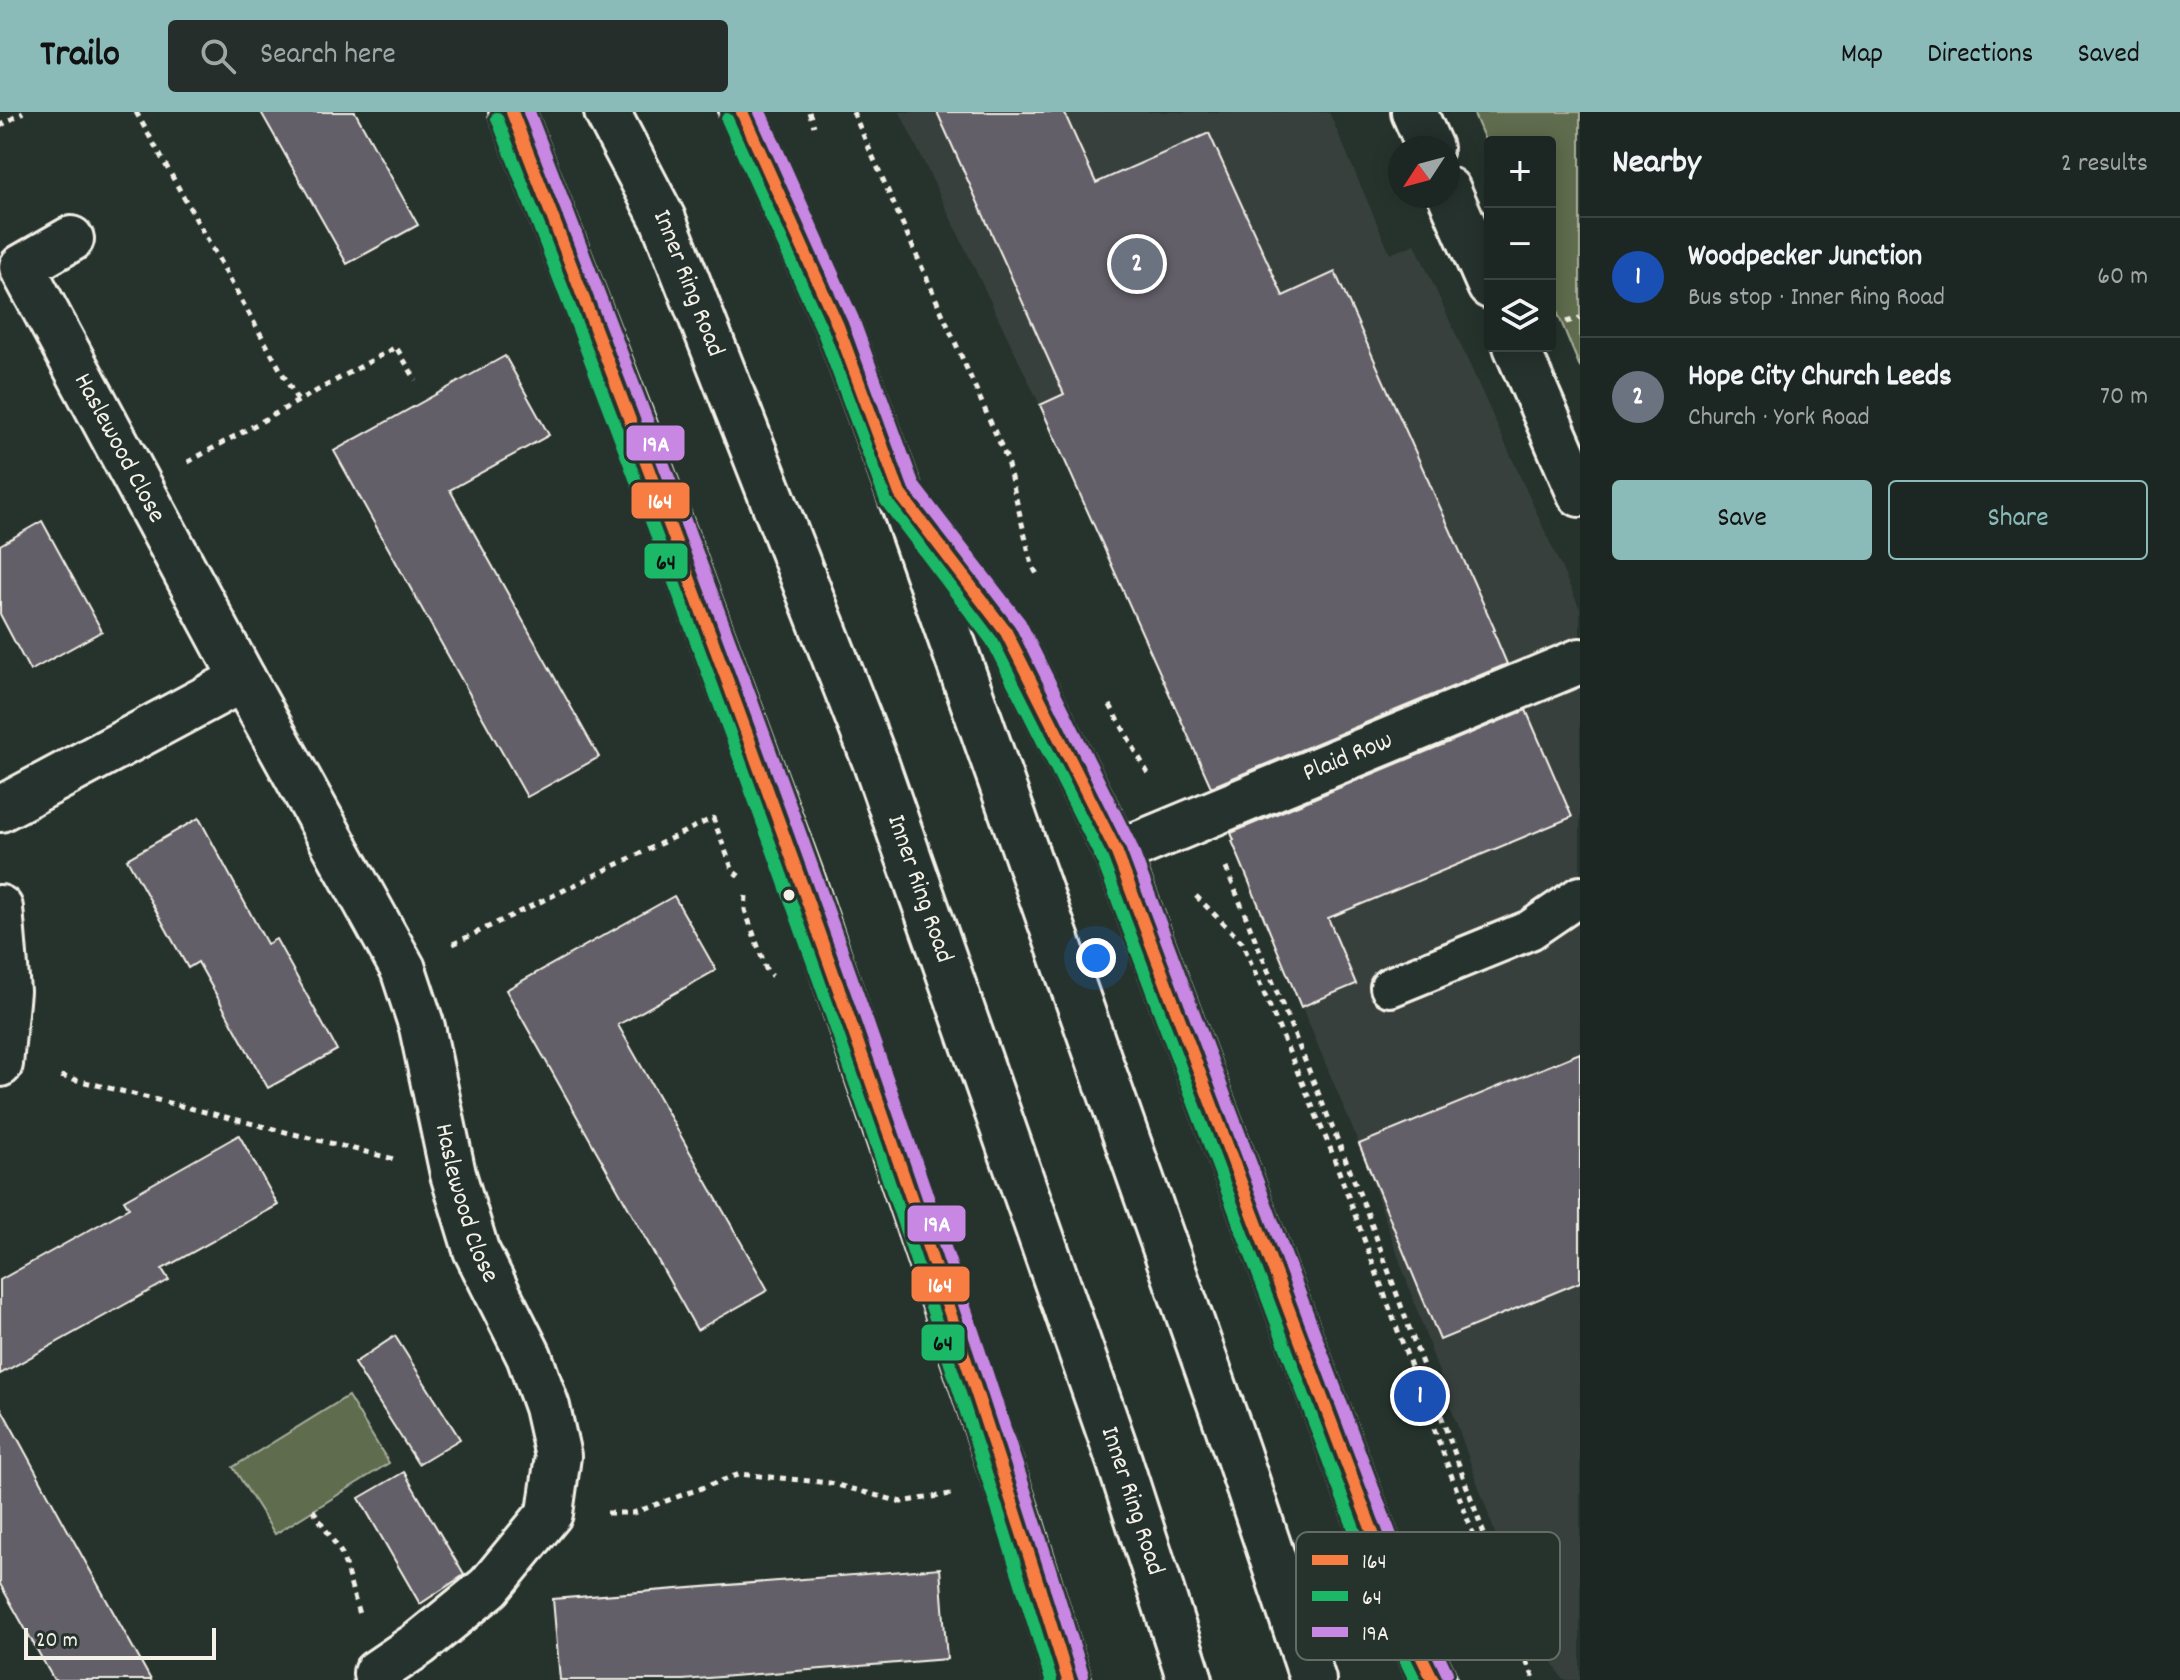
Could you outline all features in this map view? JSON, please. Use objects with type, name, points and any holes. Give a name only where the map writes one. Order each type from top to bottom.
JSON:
[{"type":"main road","points":[[512,112],[634,427],[804,886],[1020,1524],[1068,1680]]},
{"type":"main road","name":"Inner Ring Road","points":[[607,112],[663,219],[875,761],[1119,1460],[1190,1680]]},
{"type":"main road","points":[[742,112],[838,326],[900,494],[1232,1437],[1296,1629]]},
{"type":"main road","points":[[1414,112],[1425,136]]},
{"type":"main road","points":[[1456,208],[1487,280]]},
{"type":"main road","name":"Haslewood Close","points":[[71,239],[22,267],[403,969],[422,1027],[453,1174],[476,1250],[529,1356],[547,1407],[558,1456],[550,1513]]},
{"type":"main road","points":[[1519,352],[1580,494]]},
{"type":"main road","points":[[900,494],[1006,632],[1117,853],[1372,1532]]},
{"type":"main road","name":"Plaid Row","points":[[1117,853],[1580,661]]},
{"type":"main road","points":[[0,809],[243,679]]},
{"type":"main road","points":[[0,908],[7,991],[0,1064]]},
{"type":"main road","points":[[377,1677],[489,1587],[550,1513]]},
{"type":"main road","points":[[1306,1660],[1313,1680]]},
{"type":"main road","points":[[1423,1660],[1433,1680]]},
{"type":"lane","points":[[1390,987],[1530,930],[1580,896]]},
{"type":"path","points":[[0,126],[23,112]]},
{"type":"path","points":[[136,112],[298,401]]},
{"type":"path","points":[[853,112],[1006,457],[1032,565],[1047,591]]},
{"type":"path","points":[[141,487],[396,347],[416,380]]},
{"type":"path","points":[[1106,697],[1158,790],[1183,825],[1217,846],[1341,1145],[1483,1532]]},
{"type":"path","points":[[445,948],[697,825]]},
{"type":"path","points":[[1199,901],[1242,942],[1319,1122],[1472,1532]]},
{"type":"path","points":[[61,1076],[399,1161]]},
{"type":"path","points":[[550,1513],[633,1513],[740,1474],[830,1483],[901,1502],[954,1493]]},
{"type":"path","points":[[313,1510],[342,1554],[377,1677]]},
{"type":"path","points":[[1525,1660],[1535,1680]]},
{"type":"shaded area","points":[[900,112],[1329,112],[1390,254],[1415,244],[1580,609],[1580,1680],[1563,1680],[1552,1660],[1560,1660],[1560,1532],[1495,1532],[1359,1144],[1200,762],[1040,405]]},
{"type":"green space","points":[[1473,112],[1580,112],[1580,367],[1556,309],[1556,136],[1484,138]]},
{"type":"green space","points":[[348,1396],[389,1463],[275,1534],[233,1467]]},
{"type":"building","points":[[261,112],[355,112],[418,225],[347,264]]},
{"type":"building","points":[[937,112],[1064,112],[1096,183],[1209,133],[1283,296],[1335,272],[1495,630],[1507,664],[1211,787],[1040,405],[1064,394]]},
{"type":"building","points":[[505,356],[549,435],[450,490],[599,757],[527,797],[334,451]]},
{"type":"building","points":[[42,521],[102,631],[30,671],[0,614],[0,545]]},
{"type":"building","points":[[1526,710],[1572,817],[1328,918],[1356,984],[1301,1007],[1231,833]]},
{"type":"building","points":[[199,818],[267,944],[276,939],[337,1050],[268,1088],[198,962],[188,968],[127,859]]},
{"type":"building","points":[[674,896],[716,970],[618,1025],[768,1290],[697,1330],[506,990]]},
{"type":"building","points":[[1580,1053],[1580,1282],[1440,1340],[1359,1144]]},
{"type":"building","points":[[239,1135],[278,1205],[162,1269],[169,1280],[0,1374],[0,1280],[129,1208],[124,1200]]},
{"type":"building","points":[[395,1336],[460,1439],[418,1464],[354,1363]]},
{"type":"building","points":[[0,1406],[151,1680],[54,1680],[0,1584]]},
{"type":"building","points":[[404,1472],[464,1575],[420,1604],[359,1498]]},
{"type":"building","points":[[940,1568],[947,1659],[683,1680],[560,1680],[553,1599]]},
{"type":"transit line","name":"164","points":[[512,112],[804,891],[940,1284],[1068,1680]]},
{"type":"transit line","name":"19A","points":[[529,112],[677,500],[820,889],[956,1281],[1083,1675]]},
{"type":"transit line","name":"164","points":[[742,112],[838,326],[900,494],[1006,632],[1117,853],[1372,1532]]},
{"type":"transit line","name":"19A","points":[[760,112],[853,319],[914,486],[1020,623],[1131,846],[1390,1532]]},
{"type":"transit line","name":"64","points":[[497,118],[645,505],[788,894],[924,1286],[1051,1680]]},
{"type":"transit line","name":"64","points":[[727,119],[823,332],[886,501],[992,641],[1102,859],[1355,1532]]},
{"type":"transit line","name":"64","points":[[1405,1660],[1415,1680]]},
{"type":"transit line","name":"164","points":[[1423,1660],[1433,1680]]},
{"type":"transit line","name":"19A","points":[[1441,1660],[1447,1673]]},
{"type":"place","name":"Hope City Church Leeds","points":[[1137,264]]},
{"type":"place","name":"Woodpecker Junction","points":[[1420,1396]]}]
